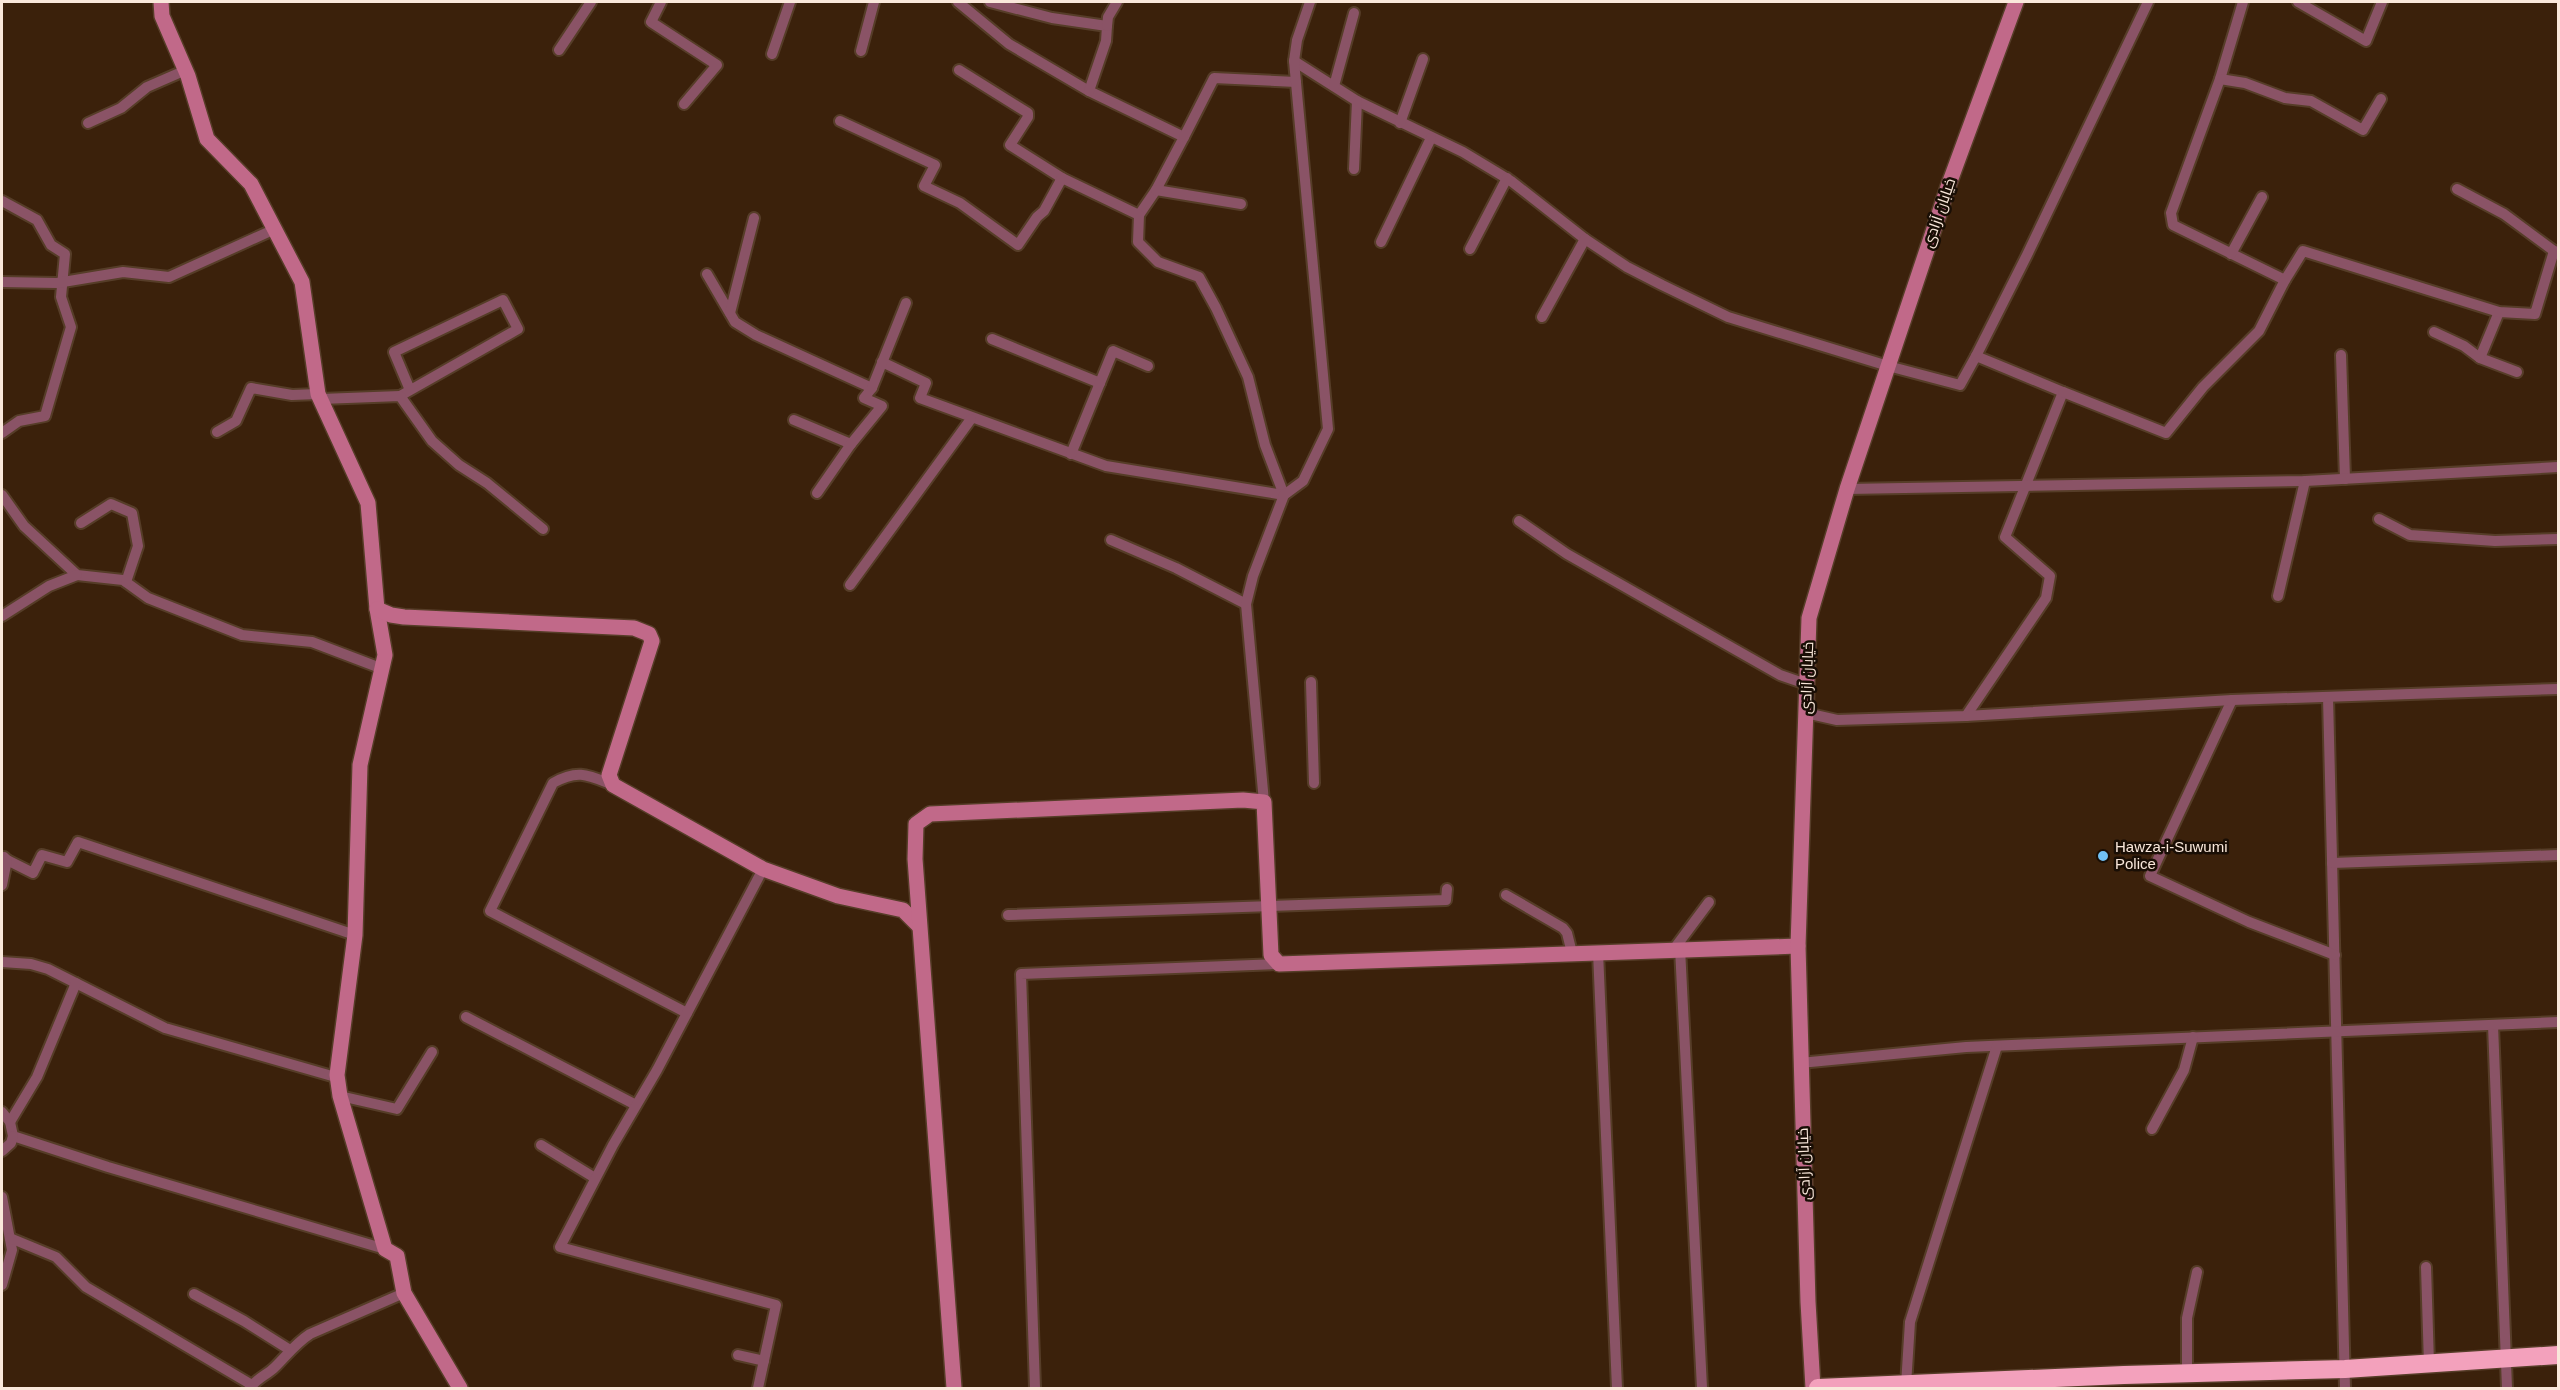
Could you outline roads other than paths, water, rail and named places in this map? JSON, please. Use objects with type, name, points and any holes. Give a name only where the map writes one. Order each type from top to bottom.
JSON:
[{"type":"highway","points":[[1818,1389],[1906,1385],[2058,1384],[2187,1373],[2429,1365],[2506,1360],[2521,1356],[2559,1355]]},
{"type":"highway","points":[[2506,1360],[2521,1367],[2559,1366]]},
{"type":"street","points":[[161,2],[162,16],[186,70],[207,139],[251,184],[302,282],[320,397],[368,503],[377,609],[383,643],[383,669],[360,765],[355,935],[337,1075],[340,1096],[385,1249]]},
{"type":"street","points":[[559,50],[591,2]]},
{"type":"street","points":[[661,2],[651,22],[717,65],[684,104]]},
{"type":"street","points":[[772,54],[790,2]]},
{"type":"street","points":[[861,51],[874,2]]},
{"type":"street","points":[[958,2],[1009,44],[1089,91],[1184,137]]},
{"type":"street","points":[[990,2],[1052,18],[1107,26]]},
{"type":"street","points":[[1089,91],[1106,41],[1108,17],[1117,2]]},
{"type":"street","points":[[1279,964],[1270,955],[1270,907],[1263,802],[1246,604],[1253,576],[1284,495],[1303,481],[1328,429],[1294,61],[1297,40],[1310,2]]},
{"type":"street","name":"خیابان آزادی","points":[[1813,1389],[1808,1302],[1798,946],[1809,618],[1847,489],[1949,184],[2016,2]]},
{"type":"street","points":[[1294,61],[1357,101],[1463,152],[1507,178],[1585,239],[1627,267],[1728,317],[1888,366],[1960,385],[2027,255],[2148,2]]},
{"type":"street","points":[[2244,2],[2220,79],[2171,213],[2173,225],[2285,280]]},
{"type":"street","points":[[2298,2],[2366,41],[2382,2]]},
{"type":"street","points":[[1334,86],[1354,13]]},
{"type":"street","points":[[1400,123],[1423,59]]},
{"type":"street","points":[[88,123],[121,108],[147,87],[186,70]]},
{"type":"street","points":[[959,70],[1028,113],[1028,117],[1010,144],[1062,178],[1139,215]]},
{"type":"street","points":[[1284,495],[1265,445],[1248,377],[1199,277],[1158,262],[1138,242],[1139,215],[1155,190],[1214,78],[1296,81]]},
{"type":"street","points":[[2220,79],[2246,83],[2285,98],[2311,101],[2363,130],[2381,99]]},
{"type":"street","points":[[1354,169],[1357,101]]},
{"type":"street","points":[[840,121],[934,165],[924,186],[960,203],[1018,245],[1037,217],[1044,211],[1062,178]]},
{"type":"street","points":[[1381,242],[1431,138]]},
{"type":"street","points":[[1470,249],[1507,178]]},
{"type":"street","points":[[1976,356],[2166,433],[2203,387],[2259,331],[2303,251],[2499,312],[2535,314],[2556,251],[2504,214],[2457,189]]},
{"type":"street","points":[[1155,190],[1241,204]]},
{"type":"street","points":[[2231,254],[2262,197]]},
{"type":"street","points":[[2,201],[37,220],[51,245],[65,254],[61,297],[71,327],[45,416],[19,421],[2,433]]},
{"type":"street","points":[[730,313],[754,218]]},
{"type":"street","points":[[2,282],[64,282],[123,272],[169,277],[275,230]]},
{"type":"street","points":[[1542,317],[1585,239]]},
{"type":"street","points":[[707,274],[735,322],[756,335],[872,388]]},
{"type":"street","points":[[217,432],[236,421],[251,388],[320,397],[405,393],[518,329],[503,300],[394,352],[405,393],[432,441],[459,465],[487,483],[543,529]]},
{"type":"street","points":[[817,494],[851,444],[882,406],[864,398],[872,388],[906,303]]},
{"type":"street","points":[[2480,358],[2499,312]]},
{"type":"street","points":[[2434,332],[2464,346],[2480,358],[2517,372]]},
{"type":"street","points":[[992,339],[1100,383]]},
{"type":"street","points":[[1071,454],[1113,351],[1148,366]]},
{"type":"street","points":[[2341,356],[2345,479]]},
{"type":"street","points":[[882,362],[926,383],[920,398],[1106,466],[1284,495]]},
{"type":"street","points":[[1966,716],[2046,598],[2050,587],[2050,576],[2005,537],[2063,392]]},
{"type":"street","points":[[850,585],[970,418]]},
{"type":"street","points":[[794,420],[851,444]]},
{"type":"street","points":[[1847,489],[2305,481],[2559,467]]},
{"type":"street","points":[[2278,596],[2305,481]]},
{"type":"street","points":[[2,495],[24,526],[76,575]]},
{"type":"street","points":[[81,523],[111,504],[132,513],[138,546],[126,582]]},
{"type":"street","points":[[2379,519],[2410,535],[2495,541],[2559,539]]},
{"type":"street","points":[[1519,521],[1567,554],[1619,584],[1780,675],[1806,684]]},
{"type":"street","points":[[1111,540],[1176,568],[1246,604]]},
{"type":"street","points":[[2,616],[49,586],[76,575],[126,582],[148,598],[242,635],[312,642],[383,669]]},
{"type":"street","points":[[377,609],[391,615],[405,617],[634,628],[649,634],[652,641],[609,775],[613,785]]},
{"type":"street","points":[[383,643],[394,622],[405,617]]},
{"type":"street","points":[[1311,682],[1314,783]]},
{"type":"street","points":[[1806,713],[1837,720],[1966,716],[2232,700],[2559,689]]},
{"type":"street","points":[[2328,697],[2345,1389]]},
{"type":"street","points":[[2232,700],[2150,876],[2249,922],[2334,955]]},
{"type":"street","points":[[687,1012],[490,911],[553,783],[569,774],[591,776],[613,785],[763,869],[838,896],[903,910],[919,926]]},
{"type":"street","points":[[954,1389],[919,926],[914,840],[916,824],[930,814],[1243,800],[1263,802]]},
{"type":"street","points":[[2,885],[4,857],[33,873],[42,855],[67,862],[78,842],[355,935]]},
{"type":"street","points":[[2332,863],[2559,855]]},
{"type":"street","points":[[758,1389],[776,1305],[560,1247],[595,1178],[763,869]]},
{"type":"street","points":[[1008,915],[1446,900],[1448,889]]},
{"type":"street","points":[[1506,895],[1563,928],[1567,933],[1572,954]]},
{"type":"street","points":[[903,910],[917,896]]},
{"type":"street","points":[[1702,1389],[1677,948],[1709,902]]},
{"type":"street","points":[[1035,1389],[1021,974],[1572,954],[1677,948],[1798,946]]},
{"type":"street","points":[[1598,952],[1617,1389]]},
{"type":"street","points":[[2,962],[31,964],[48,969],[165,1028],[332,1076],[337,1075]]},
{"type":"street","points":[[10,1122],[37,1077],[76,983]]},
{"type":"street","points":[[466,1017],[636,1105]]},
{"type":"street","points":[[1800,1063],[1997,1046],[2559,1022]]},
{"type":"street","points":[[2493,1025],[2507,1389]]},
{"type":"street","points":[[2152,1129],[2184,1070],[2193,1037]]},
{"type":"street","points":[[1906,1385],[1910,1322],[1997,1046]]},
{"type":"street","points":[[340,1096],[397,1109],[432,1052]]},
{"type":"street","points":[[2,1112],[10,1122],[13,1136],[11,1143],[2,1151]]},
{"type":"street","points":[[13,1136],[108,1167],[385,1249],[397,1256],[404,1293],[460,1389]]},
{"type":"street","points":[[541,1145],[595,1178]]},
{"type":"street","points":[[2,1197],[12,1250],[2,1286]]},
{"type":"street","points":[[10,1238],[56,1257],[86,1287],[251,1387],[258,1378],[273,1369],[290,1350],[310,1334],[404,1293]]},
{"type":"street","points":[[2426,1267],[2429,1365]]},
{"type":"street","points":[[2187,1373],[2187,1318],[2197,1272]]},
{"type":"street","points":[[194,1294],[244,1321],[290,1350]]},
{"type":"street","points":[[738,1354],[764,1361]]},
{"type":"place","name":"Hawza-i-Suwumi Police","points":[[2103,856]]}]
